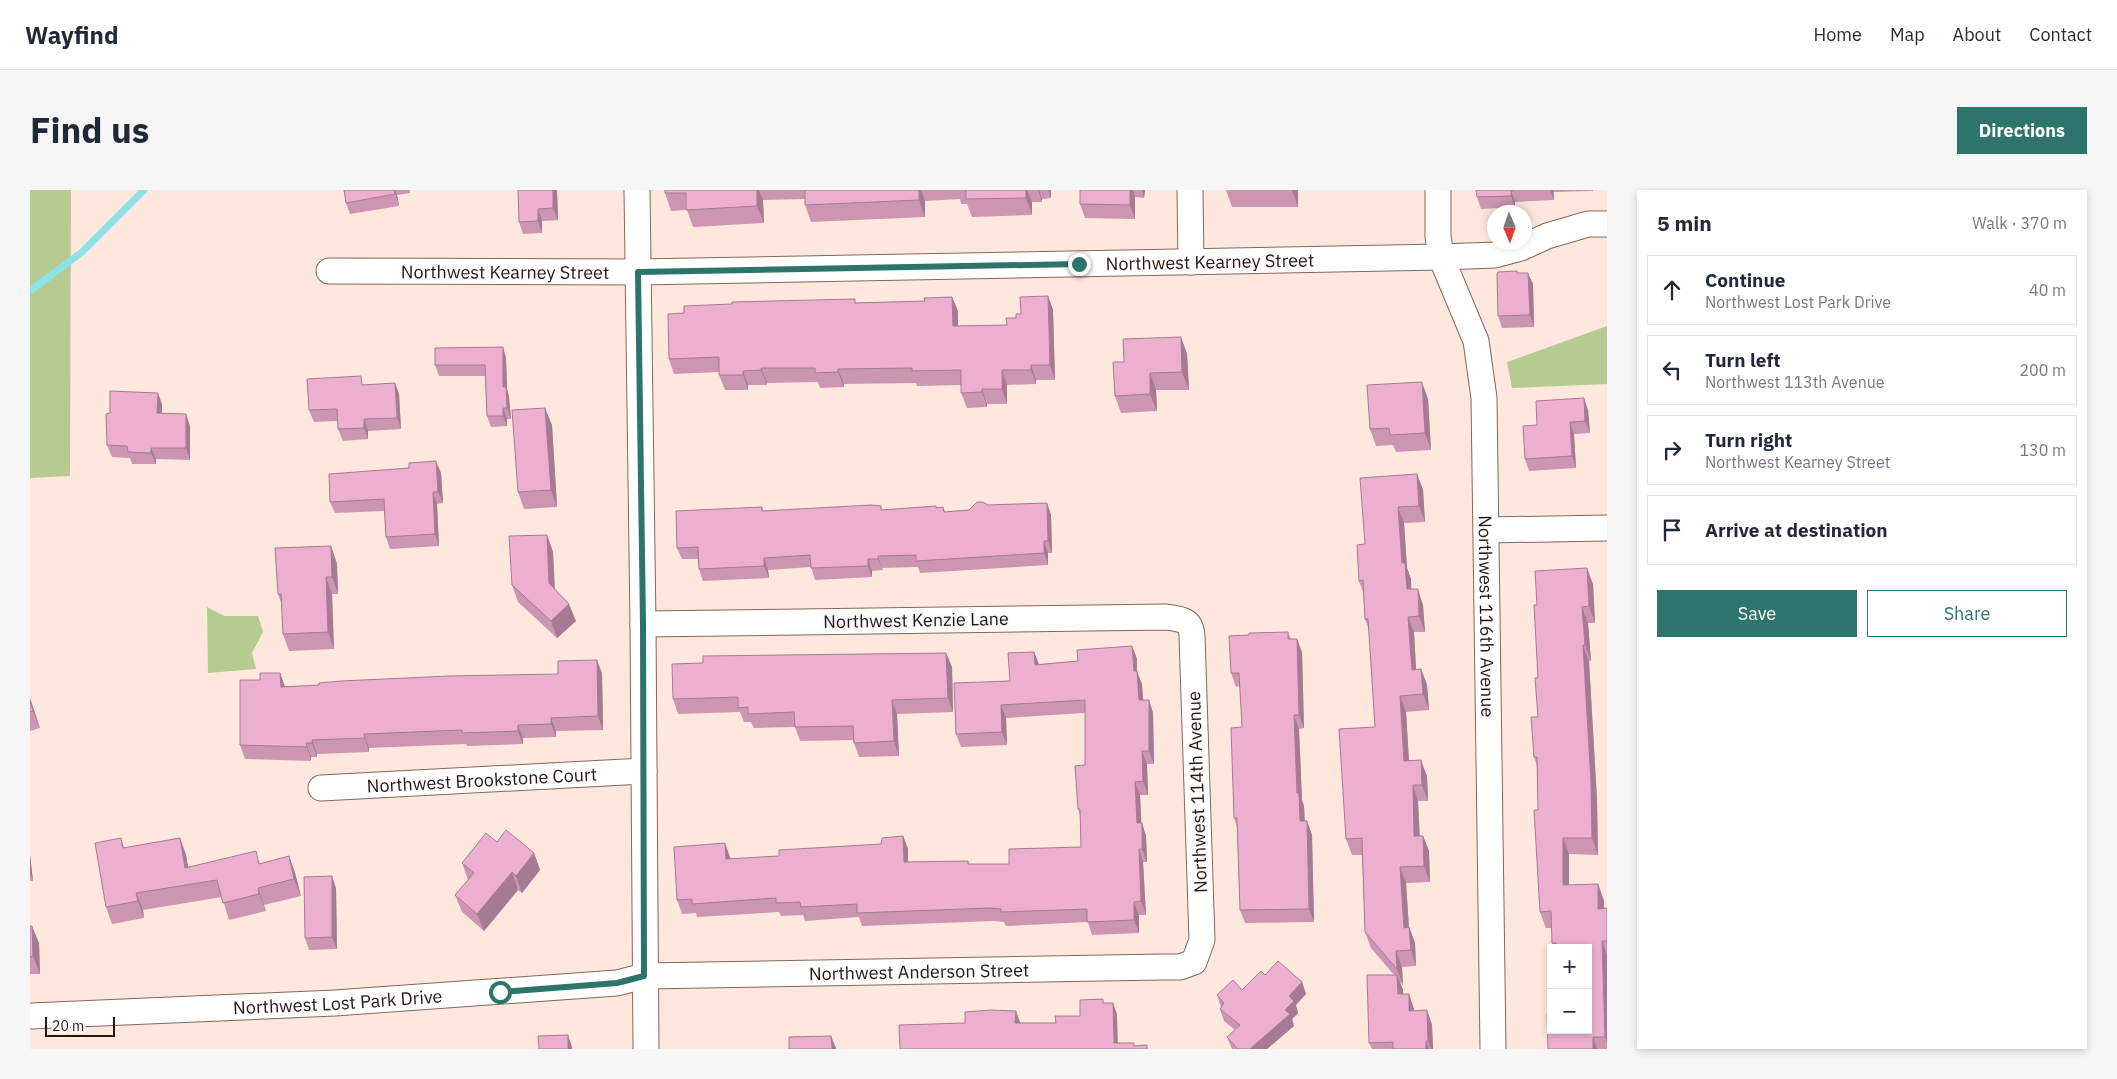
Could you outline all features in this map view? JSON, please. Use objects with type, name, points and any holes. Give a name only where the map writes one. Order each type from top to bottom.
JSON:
[{"type":"street","points":[[637,190],[646,1049]]},
{"type":"street","points":[[1190,190],[1191,262]]},
{"type":"street","name":"Northwest 116th Avenue","points":[[1438,190],[1438,236],[1441,257],[1476,341],[1484,398],[1493,1049]]},
{"type":"street","name":"Northwest Kearney Street","points":[[329,272],[638,272],[1495,255],[1521,248],[1547,236],[1588,224],[1607,224]]},
{"type":"street","points":[[1487,530],[1607,528]]},
{"type":"street","name":"Northwest Kenzie Lane","points":[[643,624],[1165,616],[1179,618],[1187,622]]},
{"type":"street","name":"Northwest 114th Avenue","points":[[1187,622],[1191,627],[1192,636],[1202,940],[1194,962]]},
{"type":"street","name":"Northwest Brookstone Court","points":[[321,788],[644,772]]},
{"type":"street","name":"Northwest Anderson Street","points":[[644,976],[1180,967],[1194,962]]},
{"type":"street","name":"Northwest Lost Park Drive","points":[[30,1016],[398,999],[617,983],[644,976]]},
{"type":"green space","points":[[30,190],[71,190],[70,476],[30,478]]},
{"type":"green space","points":[[1607,326],[1607,384],[1512,388],[1507,362]]},
{"type":"green space","points":[[207,607],[224,616],[258,616],[263,632],[252,653],[256,669],[208,673]]},
{"type":"building","points":[[344,190],[394,190],[395,194],[346,203]]},
{"type":"building","points":[[518,190],[553,190],[553,208],[538,209],[538,221],[519,222]]},
{"type":"building","points":[[665,190],[757,190],[757,206],[686,210],[686,193],[665,193]]},
{"type":"building","points":[[805,190],[919,190],[919,200],[805,205]]},
{"type":"building","points":[[966,190],[1026,190],[1026,198],[966,199]]},
{"type":"building","points":[[1080,190],[1130,190],[1130,205],[1080,204]]},
{"type":"building","points":[[1476,190],[1511,190],[1511,196],[1477,197]]},
{"type":"building","points":[[1517,271],[1517,273],[1528,273],[1530,315],[1498,316],[1497,274],[1498,272]]},
{"type":"building","points":[[1048,296],[1050,365],[1031,365],[1031,370],[1002,370],[1002,389],[982,389],[982,392],[961,393],[961,370],[912,371],[912,368],[838,369],[838,372],[815,373],[815,368],[761,368],[761,370],[743,371],[743,375],[719,375],[719,357],[669,359],[668,314],[684,313],[684,306],[732,304],[732,302],[855,299],[855,303],[925,301],[924,298],[952,297],[953,326],[1007,325],[1006,318],[1016,318],[1016,314],[1021,314],[1020,297]]},
{"type":"building","points":[[1181,337],[1182,372],[1150,373],[1150,394],[1115,396],[1113,362],[1124,362],[1123,339]]},
{"type":"building","points":[[503,347],[503,387],[506,387],[507,408],[503,408],[503,416],[487,416],[485,365],[435,365],[435,348]]},
{"type":"building","points":[[361,376],[362,385],[395,383],[397,418],[364,419],[364,428],[338,429],[337,409],[309,410],[307,379]]},
{"type":"building","points":[[1422,382],[1425,433],[1390,435],[1389,428],[1370,429],[1367,385]]},
{"type":"building","points":[[110,391],[158,393],[157,413],[186,414],[186,448],[151,448],[151,453],[128,452],[127,446],[107,445],[106,414],[110,413]]},
{"type":"building","points":[[1584,398],[1585,421],[1570,422],[1572,456],[1525,459],[1523,426],[1537,425],[1536,401]]},
{"type":"building","points":[[545,408],[551,490],[518,492],[512,410]]},
{"type":"building","points":[[436,461],[438,492],[433,492],[435,534],[386,537],[384,499],[330,502],[329,474],[409,468],[409,463]]},
{"type":"building","points":[[1417,474],[1419,506],[1398,507],[1402,563],[1405,563],[1407,589],[1418,589],[1419,616],[1408,617],[1412,670],[1421,669],[1423,694],[1400,696],[1404,761],[1421,760],[1422,785],[1413,785],[1414,836],[1423,836],[1424,866],[1400,867],[1404,928],[1409,927],[1411,950],[1396,951],[1397,969],[1365,932],[1362,838],[1346,839],[1339,729],[1375,727],[1368,619],[1365,619],[1363,580],[1359,581],[1357,545],[1365,544],[1360,478]]},
{"type":"building","points":[[977,502],[983,502],[988,505],[1047,503],[1048,541],[1044,541],[1044,553],[916,561],[916,555],[878,556],[878,559],[868,559],[868,566],[811,568],[810,555],[764,558],[764,566],[699,569],[698,547],[677,548],[676,511],[762,507],[762,511],[871,505],[881,506],[881,510],[936,506],[936,508],[943,507],[944,512],[969,510]]},
{"type":"building","points":[[547,535],[549,583],[569,604],[551,621],[512,585],[509,536]]},
{"type":"building","points":[[331,546],[332,577],[326,577],[328,632],[283,634],[281,594],[278,594],[275,548]]},
{"type":"building","points":[[1587,568],[1589,606],[1582,607],[1592,838],[1563,838],[1563,885],[1598,884],[1598,909],[1607,908],[1607,941],[1602,941],[1605,1037],[1593,1037],[1593,1049],[1548,1049],[1548,1034],[1592,1034],[1592,944],[1552,943],[1551,911],[1540,912],[1534,810],[1538,810],[1537,757],[1534,757],[1531,717],[1538,717],[1535,678],[1538,678],[1534,605],[1537,605],[1535,571]]},
{"type":"building","points":[[1288,632],[1288,639],[1297,639],[1299,715],[1294,715],[1297,793],[1299,793],[1300,821],[1307,821],[1309,909],[1240,910],[1237,818],[1234,818],[1231,728],[1242,727],[1239,673],[1231,673],[1229,636],[1249,635],[1249,633]]},
{"type":"building","points":[[1132,646],[1134,671],[1137,671],[1139,700],[1149,700],[1149,751],[1142,751],[1143,781],[1135,782],[1137,823],[1142,823],[1142,849],[1139,849],[1141,901],[1134,902],[1134,920],[1087,922],[1087,909],[1001,912],[1001,909],[989,908],[857,913],[857,904],[801,907],[800,902],[776,903],[776,898],[692,904],[692,899],[677,900],[674,847],[725,843],[726,859],[779,856],[779,850],[881,844],[882,838],[903,836],[904,862],[968,861],[968,864],[1009,864],[1009,849],[1081,847],[1080,809],[1078,809],[1075,766],[1085,765],[1085,700],[1001,705],[1002,732],[956,734],[954,683],[1010,681],[1008,653],[1034,652],[1035,665],[1078,661],[1077,650]]},
{"type":"building","points":[[946,653],[948,698],[892,700],[894,741],[854,743],[853,726],[795,727],[794,712],[748,714],[748,707],[738,708],[738,697],[673,699],[672,664],[703,663],[703,656]]},
{"type":"building","points":[[597,660],[598,716],[551,718],[551,724],[518,725],[518,731],[462,733],[462,730],[364,734],[365,738],[312,740],[312,743],[306,743],[307,747],[240,745],[240,680],[260,680],[260,673],[280,673],[281,687],[319,685],[319,683],[341,681],[449,676],[558,674],[558,661]]},
{"type":"building","points":[[30,700],[33,711],[30,712]]},
{"type":"building","points":[[506,830],[534,853],[516,876],[512,872],[477,914],[455,895],[474,873],[462,863],[486,833],[497,842]]},
{"type":"building","points":[[121,838],[123,848],[180,838],[185,868],[256,851],[259,864],[289,856],[294,879],[258,888],[259,894],[223,903],[217,880],[136,893],[138,901],[106,907],[95,843]]},
{"type":"building","points":[[332,876],[332,937],[305,938],[304,877]]},
{"type":"building","points":[[30,926],[32,926],[33,956],[30,957]]},
{"type":"building","points":[[1278,961],[1302,982],[1289,996],[1294,1001],[1285,1010],[1290,1014],[1250,1049],[1238,1049],[1227,1037],[1240,1025],[1220,1009],[1224,1003],[1217,995],[1233,980],[1242,990],[1261,971],[1265,975]]},
{"type":"building","points":[[1367,975],[1397,975],[1398,994],[1409,994],[1409,1011],[1427,1010],[1428,1041],[1426,1041],[1426,1049],[1393,1049],[1393,1042],[1369,1043]]},
{"type":"building","points":[[1103,999],[1103,1003],[1113,1003],[1114,1043],[1134,1043],[1134,1046],[1147,1045],[1147,1049],[900,1049],[899,1025],[965,1023],[965,1012],[991,1010],[1016,1011],[1015,1023],[1056,1023],[1055,1016],[1080,1016],[1080,1000]]},
{"type":"building","points":[[568,1035],[568,1049],[539,1049],[538,1036]]},
{"type":"building","points":[[831,1036],[832,1049],[789,1049],[789,1037]]},
{"type":"waterway","points":[[30,291],[82,252],[144,190]]},
{"type":"route","points":[[500,992],[617,983],[644,976],[643,624],[638,272],[1079,264]]}]
